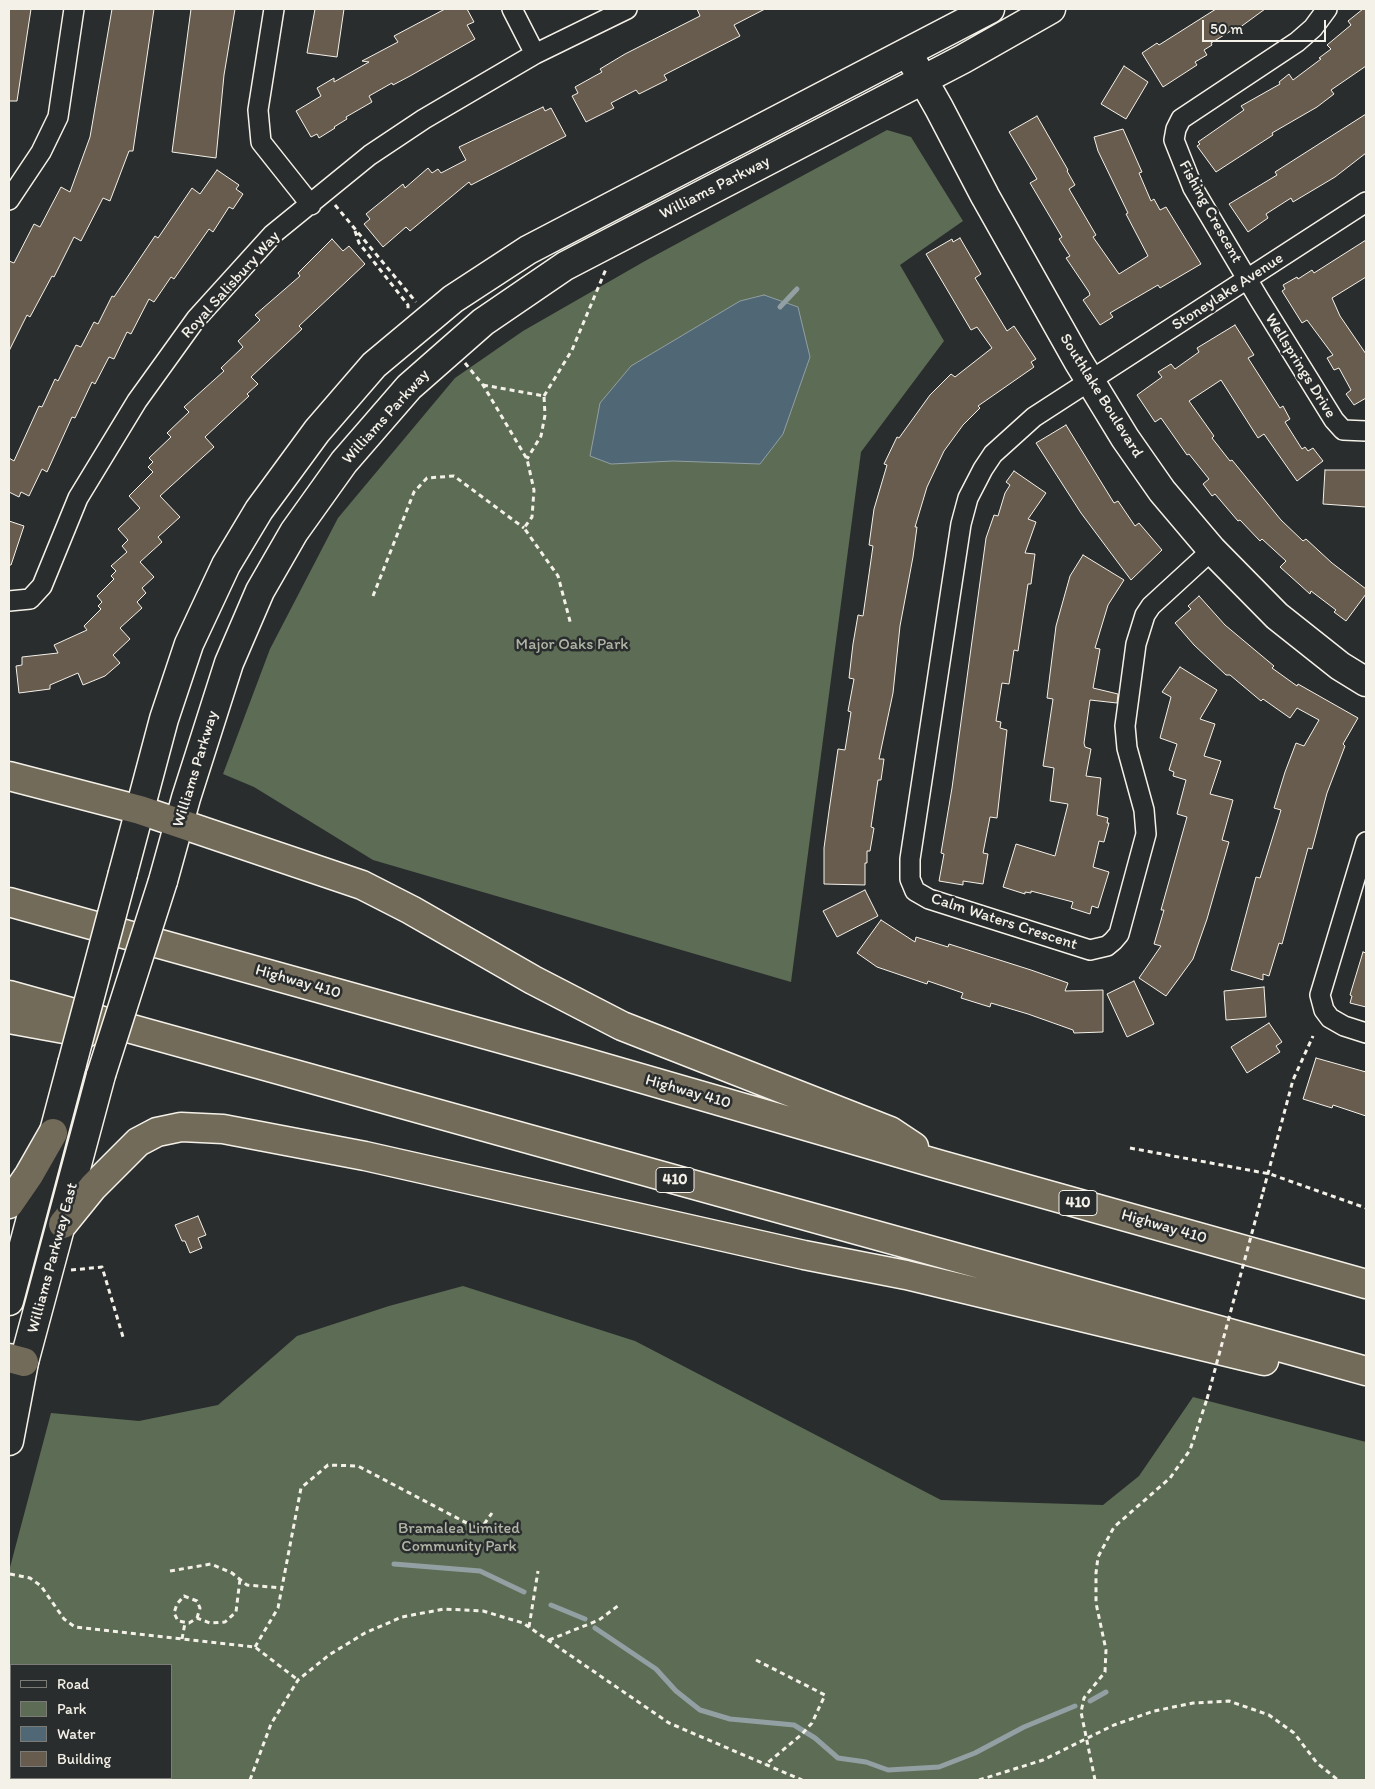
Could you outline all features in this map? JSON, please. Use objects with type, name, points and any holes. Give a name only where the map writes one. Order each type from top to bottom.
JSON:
[{"type":"highway","points":[[9,776],[179,822],[362,885],[411,910],[533,980],[622,1026],[890,1131],[941,1165]]},
{"type":"highway","name":"Highway 410","points":[[9,902],[580,1061],[941,1165],[1366,1284]]},
{"type":"highway","name":"410","points":[[9,995],[165,1040],[1354,1368]]},
{"type":"highway","points":[[9,1019],[130,1042],[165,1040]]},
{"type":"highway","points":[[63,1224],[93,1187],[138,1142],[157,1132],[181,1127],[223,1129],[253,1133],[365,1156],[804,1255],[906,1275],[1288,1367],[1354,1368]]},
{"type":"highway","points":[[9,1204],[29,1175],[53,1133]]},
{"type":"main road","name":"Williams Parkway","points":[[72,1064],[164,719],[189,644],[226,565],[259,510],[311,439],[374,365],[453,299],[528,250],[990,9]]},
{"type":"main road","name":"Williams Parkway","points":[[101,1075],[163,881],[179,822],[229,663],[260,591],[294,532],[344,462],[409,387],[483,322],[565,266],[923,80],[1051,9]]},
{"type":"main road","name":"Southlake Boulevard","points":[[907,52],[985,196],[1090,381],[1125,438],[1162,491],[1212,550],[1294,630],[1340,666],[1366,682]]},
{"type":"main road","name":"Williams Parkway East","points":[[9,1301],[72,1064]]},
{"type":"main road","name":"Williams Parkway East","points":[[9,1441],[17,1360],[63,1224],[101,1075]]},
{"type":"street","points":[[9,200],[41,152],[58,117],[74,9]]},
{"type":"street","points":[[274,9],[258,110],[261,142],[318,199]]},
{"type":"street","points":[[512,9],[535,54]]},
{"type":"street","name":"Royal Salisbury Way","points":[[9,601],[30,599],[42,586],[78,498],[137,400],[196,319],[273,234],[370,155],[424,119],[535,54],[627,9]]},
{"type":"street","name":"Fishing Crescent","points":[[1248,280],[1193,188],[1176,149],[1174,140],[1176,129],[1181,120],[1196,108],[1297,42],[1313,28],[1327,9]]},
{"type":"street","name":"Stoneylake Avenue","points":[[1090,381],[1366,202]]},
{"type":"street","name":"Wellsprings Drive","points":[[1248,280],[1334,420],[1343,430],[1366,432]]},
{"type":"street","name":"Calm Waters Crescent","points":[[1090,381],[1034,417],[1012,435],[993,454],[968,498],[961,524],[910,859],[910,879],[915,891],[929,899],[1090,950],[1107,946],[1113,941],[1119,934],[1146,834],[1144,810],[1128,748],[1125,726],[1136,644],[1145,616],[1151,606],[1212,550]]},
{"type":"street","points":[[1366,842],[1320,995],[1324,1010],[1330,1018],[1344,1026],[1366,1033]]},
{"type":"path","points":[[318,199],[354,228],[418,304]]},
{"type":"path","points":[[354,228],[359,243],[408,305],[408,312]]},
{"type":"path","points":[[527,459],[541,436],[545,416],[544,396],[572,350],[620,237]]},
{"type":"path","points":[[463,360],[483,385],[527,459],[534,490],[532,517],[524,528]]},
{"type":"path","points":[[483,385],[544,396]]},
{"type":"path","points":[[373,596],[414,492],[427,478],[454,476],[524,528],[558,576],[571,625]]},
{"type":"path","points":[[1095,1780],[1081,1712],[1084,1698],[1105,1672],[1106,1650],[1096,1603],[1098,1557],[1114,1527],[1170,1478],[1190,1450],[1207,1398],[1263,1192],[1270,1174],[1293,1080],[1313,1036]]},
{"type":"path","points":[[1130,1148],[1270,1174],[1366,1208]]},
{"type":"path","points":[[67,1270],[102,1267],[123,1337],[126,1336]]},
{"type":"path","points":[[256,1647],[278,1608],[301,1488],[328,1465],[358,1466],[480,1530],[492,1513]]},
{"type":"path","points":[[170,1571],[211,1564],[232,1573],[247,1585],[282,1588]]},
{"type":"path","points":[[529,1627],[538,1571]]},
{"type":"path","points":[[10,1574],[30,1578],[41,1586],[64,1619],[74,1627],[256,1647],[298,1680]]},
{"type":"path","points":[[198,1618],[210,1623],[225,1622],[236,1612],[240,1579]]},
{"type":"path","points":[[184,1596],[197,1601],[200,1608],[198,1618],[189,1623],[178,1621],[174,1613],[177,1604],[184,1596]]},
{"type":"path","points":[[548,1641],[599,1620],[619,1605]]},
{"type":"path","points":[[250,1780],[271,1724],[298,1680],[347,1643],[402,1617],[444,1610],[482,1610],[529,1627],[669,1723],[802,1780]]},
{"type":"path","points":[[182,1639],[185,1622]]},
{"type":"path","points":[[756,1660],[825,1696],[812,1723],[801,1735],[764,1765]]},
{"type":"path","points":[[979,1780],[1043,1760],[1114,1725],[1154,1711],[1194,1703],[1229,1701],[1269,1715],[1294,1733],[1318,1763],[1338,1780]]},
{"type":"green space","name":"Major Oaks Park","points":[[887,130],[911,137],[963,221],[900,265],[944,341],[861,452],[791,982],[373,860],[254,787],[223,774],[270,649],[338,518],[455,378],[523,331],[645,261]]},
{"type":"green space","name":"Bramalea Limited Community Park","points":[[463,1286],[635,1341],[941,1500],[1103,1505],[1139,1476],[1193,1397],[1366,1442],[1366,1780],[9,1780],[9,1571],[51,1413],[139,1421],[218,1405],[297,1336],[389,1306]]},
{"type":"water","points":[[764,295],[798,307],[810,357],[783,434],[760,464],[673,461],[611,464],[590,456],[600,403],[631,366],[740,301]]},
{"type":"building","points":[[9,9],[31,9],[17,101],[9,101]]},
{"type":"building","points":[[112,9],[154,9],[133,151],[129,151],[110,201],[103,198],[81,241],[74,237],[54,277],[52,276],[30,317],[27,315],[9,351],[9,261],[14,263],[34,224],[40,227],[61,187],[70,192],[90,137]]},
{"type":"building","points":[[191,9],[235,9],[224,75],[216,158],[172,152]]},
{"type":"building","points":[[315,9],[344,9],[337,57],[307,53]]},
{"type":"building","points":[[445,9],[467,9],[474,22],[467,25],[475,39],[410,76],[393,85],[392,83],[369,96],[372,102],[346,117],[347,119],[319,138],[317,134],[311,137],[296,111],[321,96],[317,88],[334,78],[334,82],[369,62],[362,61],[398,42],[394,36]]},
{"type":"building","points":[[697,9],[765,9],[734,25],[740,36],[664,75],[667,80],[639,94],[636,90],[611,103],[614,108],[586,122],[572,96],[578,93],[575,87],[602,72],[600,69],[625,54],[700,16]]},
{"type":"building","points":[[1216,9],[1265,9],[1235,31],[1234,29],[1211,43],[1212,45],[1204,50],[1207,55],[1195,62],[1197,65],[1163,87],[1142,53],[1157,43],[1159,45]]},
{"type":"building","points":[[1363,9],[1366,9],[1366,66],[1331,90],[1334,94],[1317,107],[1272,133],[1273,135],[1216,172],[1197,146],[1200,144],[1198,142],[1244,110],[1241,106],[1280,84],[1279,82],[1289,74],[1293,80],[1321,59],[1319,58],[1331,49],[1327,45],[1351,25],[1348,21]]},
{"type":"building","points":[[1124,66],[1148,82],[1126,119],[1101,104]]},
{"type":"building","points":[[543,107],[545,111],[551,108],[566,136],[471,185],[469,182],[410,231],[406,227],[383,247],[364,224],[370,219],[366,214],[403,184],[405,188],[428,168],[432,173],[438,169],[441,173],[466,160],[459,147]]},
{"type":"building","points":[[1366,114],[1366,153],[1335,177],[1293,202],[1291,198],[1266,214],[1268,218],[1248,232],[1229,204],[1277,175],[1275,172]]},
{"type":"building","points":[[1037,116],[1075,185],[1069,189],[1096,235],[1093,237],[1119,274],[1148,256],[1126,214],[1128,213],[1098,151],[1094,137],[1123,129],[1142,172],[1139,173],[1151,201],[1154,199],[1160,210],[1166,207],[1201,264],[1160,288],[1158,285],[1110,313],[1113,317],[1100,325],[1083,300],[1090,295],[1089,292],[1066,258],[1070,256],[1059,239],[1062,237],[1030,183],[1037,179],[1009,132]]},
{"type":"building","points":[[217,170],[239,185],[236,189],[243,194],[233,209],[229,207],[213,232],[209,229],[174,279],[171,277],[154,302],[149,299],[131,334],[127,332],[114,359],[109,357],[95,384],[92,382],[75,418],[72,417],[47,472],[42,469],[29,496],[21,492],[19,497],[9,492],[9,458],[14,461],[39,406],[42,407],[55,379],[58,381],[76,345],[81,347],[94,322],[98,324],[112,296],[114,297],[155,236],[158,238],[192,188],[200,194]]},
{"type":"building","points":[[960,238],[981,274],[975,278],[1007,331],[1014,326],[1036,359],[1031,362],[1034,367],[978,406],[980,408],[963,425],[944,451],[927,487],[915,527],[917,527],[900,626],[893,693],[879,759],[884,759],[881,780],[878,780],[871,827],[874,828],[870,851],[867,851],[867,863],[865,863],[865,885],[824,884],[824,848],[829,811],[838,749],[845,750],[849,725],[851,712],[848,711],[854,679],[849,678],[853,644],[858,615],[863,616],[873,546],[869,545],[874,509],[887,465],[884,464],[897,437],[899,438],[930,395],[951,374],[955,377],[992,348],[977,327],[971,330],[926,254],[952,239],[953,242]]},
{"type":"building","points":[[332,239],[343,251],[349,246],[365,264],[299,326],[302,329],[251,377],[258,384],[247,394],[249,396],[205,437],[214,447],[160,496],[180,517],[158,537],[162,542],[140,562],[154,577],[142,588],[146,593],[137,602],[142,608],[120,628],[130,639],[113,655],[120,663],[105,676],[83,685],[78,673],[50,685],[50,689],[19,693],[16,666],[22,665],[22,657],[58,653],[54,645],[87,630],[84,626],[101,609],[98,606],[102,602],[97,596],[114,579],[111,576],[116,571],[111,566],[127,552],[122,546],[128,540],[118,529],[140,508],[129,496],[153,472],[148,467],[153,462],[149,458],[171,437],[167,433],[189,412],[184,407],[224,371],[221,368],[243,347],[238,341],[260,320],[255,315],[300,276],[298,273]]},
{"type":"building","points":[[1366,240],[1366,277],[1332,298],[1340,316],[1366,354],[1366,398],[1354,405],[1346,394],[1351,390],[1339,368],[1334,370],[1327,358],[1333,355],[1307,320],[1302,323],[1282,291],[1285,289],[1283,285],[1297,277],[1298,279],[1312,270],[1314,273]]},
{"type":"building","points":[[1235,325],[1254,355],[1248,358],[1280,408],[1283,406],[1290,419],[1285,422],[1302,449],[1305,447],[1308,451],[1313,448],[1323,461],[1297,481],[1264,434],[1258,438],[1221,380],[1189,401],[1214,436],[1212,438],[1281,520],[1303,541],[1306,539],[1332,563],[1366,589],[1366,594],[1346,621],[1334,612],[1336,610],[1311,591],[1310,594],[1280,567],[1286,561],[1262,539],[1260,541],[1240,520],[1238,521],[1215,494],[1212,496],[1203,484],[1209,479],[1189,454],[1187,455],[1161,418],[1155,422],[1137,395],[1162,377],[1158,372],[1171,364],[1175,369],[1199,352],[1197,348]]},
{"type":"building","points":[[1066,425],[1114,503],[1118,501],[1135,526],[1139,523],[1162,550],[1131,580],[1081,513],[1036,443]]},
{"type":"building","points":[[1325,470],[1366,470],[1366,507],[1323,504]]},
{"type":"building","points":[[1014,471],[1046,493],[1028,519],[1036,522],[1025,553],[1035,554],[1031,584],[1028,584],[1018,651],[1014,650],[1009,684],[1002,683],[996,721],[1001,722],[1000,728],[1007,730],[997,818],[990,817],[983,853],[988,854],[983,884],[963,881],[963,885],[939,881],[944,854],[941,853],[952,788],[986,538],[994,515],[998,516],[1005,493],[1010,485],[1006,482]]},
{"type":"building","points":[[9,521],[24,526],[11,565],[9,565]]},
{"type":"building","points":[[1083,555],[1124,580],[1108,605],[1095,648],[1100,649],[1093,688],[1118,694],[1117,703],[1090,700],[1084,743],[1085,747],[1091,749],[1086,776],[1101,778],[1097,815],[1108,818],[1107,823],[1109,823],[1104,842],[1099,841],[1093,867],[1109,872],[1098,908],[1092,906],[1090,914],[1071,908],[1073,902],[1031,891],[1031,893],[1025,892],[1025,894],[1003,887],[1016,844],[1055,856],[1068,804],[1050,801],[1054,768],[1043,766],[1053,699],[1047,698],[1056,626],[1070,576]]},
{"type":"building","points":[[1199,596],[1225,625],[1274,666],[1272,668],[1297,686],[1298,684],[1358,718],[1343,744],[1345,746],[1327,793],[1312,849],[1308,848],[1282,944],[1279,943],[1269,976],[1263,974],[1263,980],[1231,970],[1256,877],[1260,878],[1281,810],[1274,808],[1285,772],[1296,743],[1304,746],[1319,720],[1297,708],[1290,718],[1263,699],[1261,701],[1230,675],[1226,675],[1194,645],[1175,623],[1191,609],[1188,606]]},
{"type":"building","points":[[1180,667],[1217,690],[1200,719],[1215,724],[1204,756],[1221,761],[1210,794],[1233,800],[1222,840],[1229,842],[1207,919],[1193,959],[1166,996],[1139,978],[1161,946],[1154,944],[1164,910],[1161,910],[1187,817],[1177,814],[1186,780],[1173,776],[1174,772],[1169,770],[1177,744],[1160,738],[1171,697],[1162,692]]},
{"type":"building","points":[[865,890],[878,916],[837,937],[823,911]]},
{"type":"building","points":[[881,920],[915,942],[916,937],[948,947],[949,944],[1068,983],[1065,991],[1103,990],[1103,1032],[1074,1033],[1073,1030],[1028,1014],[991,1003],[990,1007],[961,998],[963,993],[928,981],[927,984],[877,967],[857,953]]},
{"type":"building","points":[[1363,952],[1366,953],[1366,1007],[1350,1003],[1352,996],[1350,995]]},
{"type":"building","points":[[1134,981],[1154,1024],[1127,1037],[1107,994]]},
{"type":"building","points":[[1264,987],[1266,1017],[1226,1020],[1224,991]]},
{"type":"building","points":[[1269,1023],[1282,1042],[1276,1046],[1280,1052],[1247,1073],[1231,1047]]},
{"type":"building","points":[[1316,1058],[1366,1072],[1366,1116],[1333,1105],[1332,1108],[1303,1099]]},
{"type":"building","points":[[198,1216],[206,1235],[198,1238],[202,1248],[190,1253],[175,1225]]},
{"type":"waterway","points":[[780,307],[797,289]]},
{"type":"waterway","points":[[394,1564],[480,1571],[524,1592]]},
{"type":"waterway","points":[[551,1605],[585,1619]]},
{"type":"waterway","points":[[595,1628],[656,1669],[676,1691],[700,1710],[730,1719],[794,1725],[815,1738],[838,1758],[866,1762],[888,1770],[939,1767],[975,1753],[1024,1727],[1075,1706]]},
{"type":"waterway","points":[[1090,1701],[1106,1692]]}]
